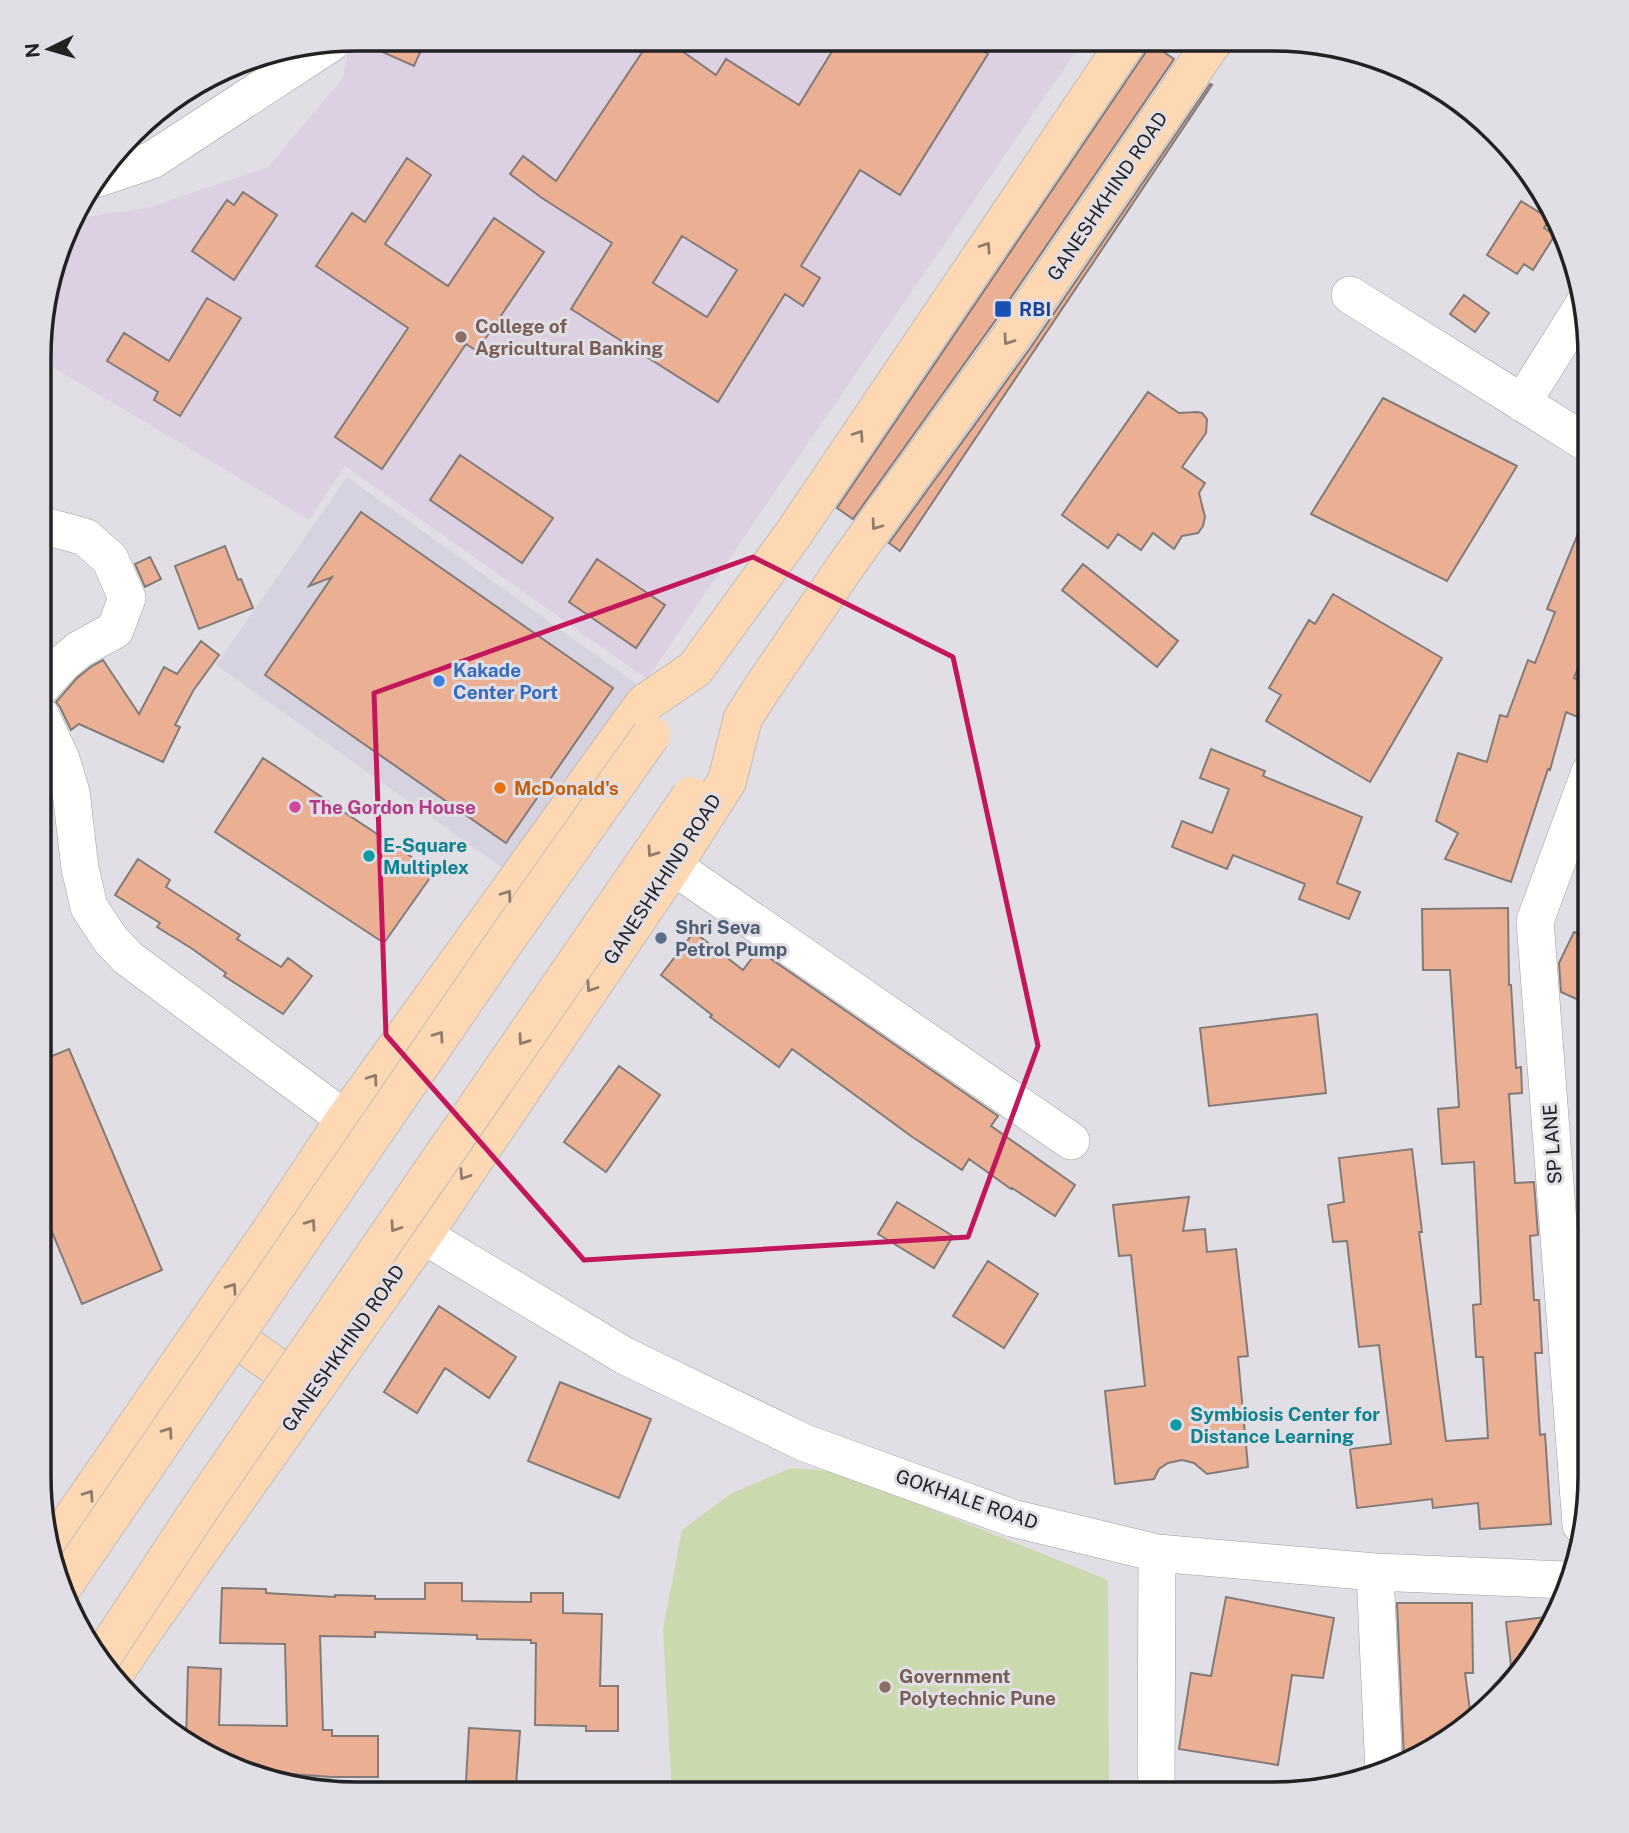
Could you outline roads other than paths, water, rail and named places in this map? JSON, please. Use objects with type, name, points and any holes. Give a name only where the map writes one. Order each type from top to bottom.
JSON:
[{"type":"main road","points":[[68,1578],[508,937],[793,533],[1120,51]]},
{"type":"main road","name":"GANESHKHIND ROAD","points":[[118,1668],[423,1235],[673,866],[727,781],[743,718],[845,567],[1028,312],[1206,51]]},
{"type":"main road","points":[[58,1540],[345,1119],[644,704],[695,669]]},
{"type":"main road","points":[[106,1651],[201,1507],[743,718]]},
{"type":"main road","points":[[210,1320],[312,1392]]},
{"type":"street","points":[[111,174],[152,160],[316,53]]},
{"type":"street","points":[[1350,295],[1578,437]]},
{"type":"street","points":[[1522,402],[1576,317]]},
{"type":"street","points":[[51,528],[85,537],[110,559],[127,598],[115,630],[80,649],[51,676]]},
{"type":"street","points":[[51,737],[61,758],[71,792],[80,868],[89,907],[110,939],[128,958],[345,1119]]},
{"type":"street","name":"SP LANE","points":[[1578,805],[1535,921],[1578,1486]]},
{"type":"street","points":[[673,866],[1071,1141]]},
{"type":"street","name":"GOKHALE ROAD","points":[[423,1235],[625,1356],[805,1443],[1012,1518],[1157,1553],[1375,1572],[1560,1580]]},
{"type":"street","points":[[1156,1782],[1157,1553]]},
{"type":"street","points":[[1375,1572],[1383,1761]]},
{"type":"place","name":"RBI","points":[[1003,309]]},
{"type":"place","name":"College of Agricultural Banking","points":[[461,337]]},
{"type":"place","name":"Kakade Center Port","points":[[439,681]]},
{"type":"place","name":"McDonald's","points":[[500,788]]},
{"type":"place","name":"The Gordon House","points":[[295,807]]},
{"type":"place","name":"E-Square Multiplex","points":[[369,856]]},
{"type":"place","name":"Shri Seva Petrol Pump","points":[[661,938]]},
{"type":"place","name":"Symbiosis Center for Distance Learning","points":[[1176,1425]]},
{"type":"place","name":"Government Polytechnic Pune","points":[[885,1687]]}]
